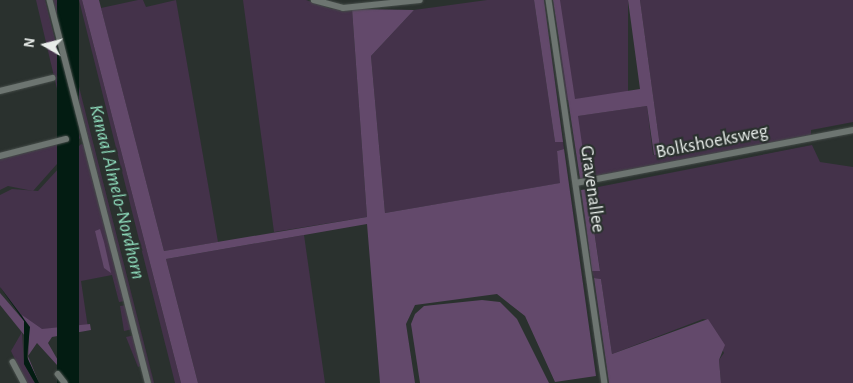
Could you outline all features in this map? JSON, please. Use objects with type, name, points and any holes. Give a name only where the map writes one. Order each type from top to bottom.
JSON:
[{"type":"street","points":[[50,0],[148,383]]},
{"type":"street","points":[[314,0],[342,8],[420,0]]},
{"type":"street","name":"Gravenallee","points":[[549,0],[606,383]]},
{"type":"street","points":[[0,91],[52,78]]},
{"type":"street","name":"Bolkshoeksweg","points":[[576,184],[853,130]]},
{"type":"street","points":[[0,156],[66,139]]},
{"type":"street","points":[[13,362],[24,383]]},
{"type":"street","points":[[58,374],[65,383]]},
{"type":"shaded area","points":[[36,0],[45,0],[80,138],[33,191],[8,186],[0,190],[0,159],[69,140]]},
{"type":"shaded area","points":[[53,0],[57,0],[154,383],[151,383]]},
{"type":"shaded area","points":[[79,0],[82,0],[181,383],[175,383]]},
{"type":"shaded area","points":[[82,0],[99,0],[164,251],[367,217],[352,9],[414,10],[371,56],[385,213],[560,183],[557,151],[564,149],[596,376],[555,382],[525,316],[497,294],[415,305],[406,324],[415,383],[380,383],[367,224],[166,259],[198,383],[181,383]]},
{"type":"shaded area","points":[[143,0],[146,7],[176,0],[218,242],[164,251],[101,8]]},
{"type":"shaded area","points":[[243,0],[306,0],[332,9],[352,9],[367,217],[274,232]]},
{"type":"shaded area","points":[[487,0],[534,0],[555,142],[563,142],[564,149],[557,151],[561,183],[385,213],[371,56],[414,10]]},
{"type":"shaded area","points":[[534,0],[544,0],[563,142],[555,142]]},
{"type":"shaded area","points":[[553,0],[560,0],[575,99],[640,89],[628,0],[640,0],[661,154],[654,155],[647,106],[578,116],[587,179],[580,179]]},
{"type":"shaded area","points":[[560,0],[628,0],[628,100],[560,100]]},
{"type":"shaded area","points":[[640,0],[853,0],[853,122],[811,130],[811,135],[587,179],[577,116],[647,106],[653,155],[661,154]]},
{"type":"shaded area","points":[[81,144],[86,146],[125,301],[119,302],[112,275],[81,281],[88,328],[45,333],[30,327],[0,287],[0,195],[12,189],[38,191]]},
{"type":"shaded area","points":[[812,145],[820,162],[853,167],[853,383],[721,383],[719,360],[724,353],[708,320],[703,319],[612,354],[601,279],[594,278],[592,271],[600,270],[588,189]]},
{"type":"shaded area","points":[[588,189],[600,271],[592,271],[581,190]]},
{"type":"shaded area","points":[[100,229],[111,273],[104,268],[95,231]]},
{"type":"shaded area","points":[[304,235],[325,383],[198,383],[166,259]]},
{"type":"shaded area","points":[[594,278],[601,279],[612,354],[708,319],[725,345],[719,360],[721,383],[609,383]]},
{"type":"shaded area","points":[[0,293],[24,321],[25,336],[0,305]]},
{"type":"shaded area","points":[[482,300],[500,302],[517,319],[549,383],[420,383],[411,324],[415,314],[424,306]]},
{"type":"shaded area","points":[[127,305],[133,329],[124,331],[120,306]]},
{"type":"shaded area","points":[[22,315],[42,329],[90,324],[91,330],[52,337],[48,343],[67,376],[37,343],[28,356],[29,333]]},
{"type":"shaded area","points":[[22,332],[24,364],[35,383],[26,383],[11,351]]},
{"type":"shaded area","points":[[135,335],[142,365],[138,367],[126,337]]},
{"type":"shaded area","points":[[28,356],[39,383],[28,360]]},
{"type":"water","points":[[57,0],[79,0],[79,383],[57,383]]},
{"type":"water","points":[[0,287],[30,327],[27,357],[39,383],[35,383],[24,364],[24,321]]},
{"type":"water label","name":"Kanaal Almelo-Nordhorn","points":[[117,192]]}]
